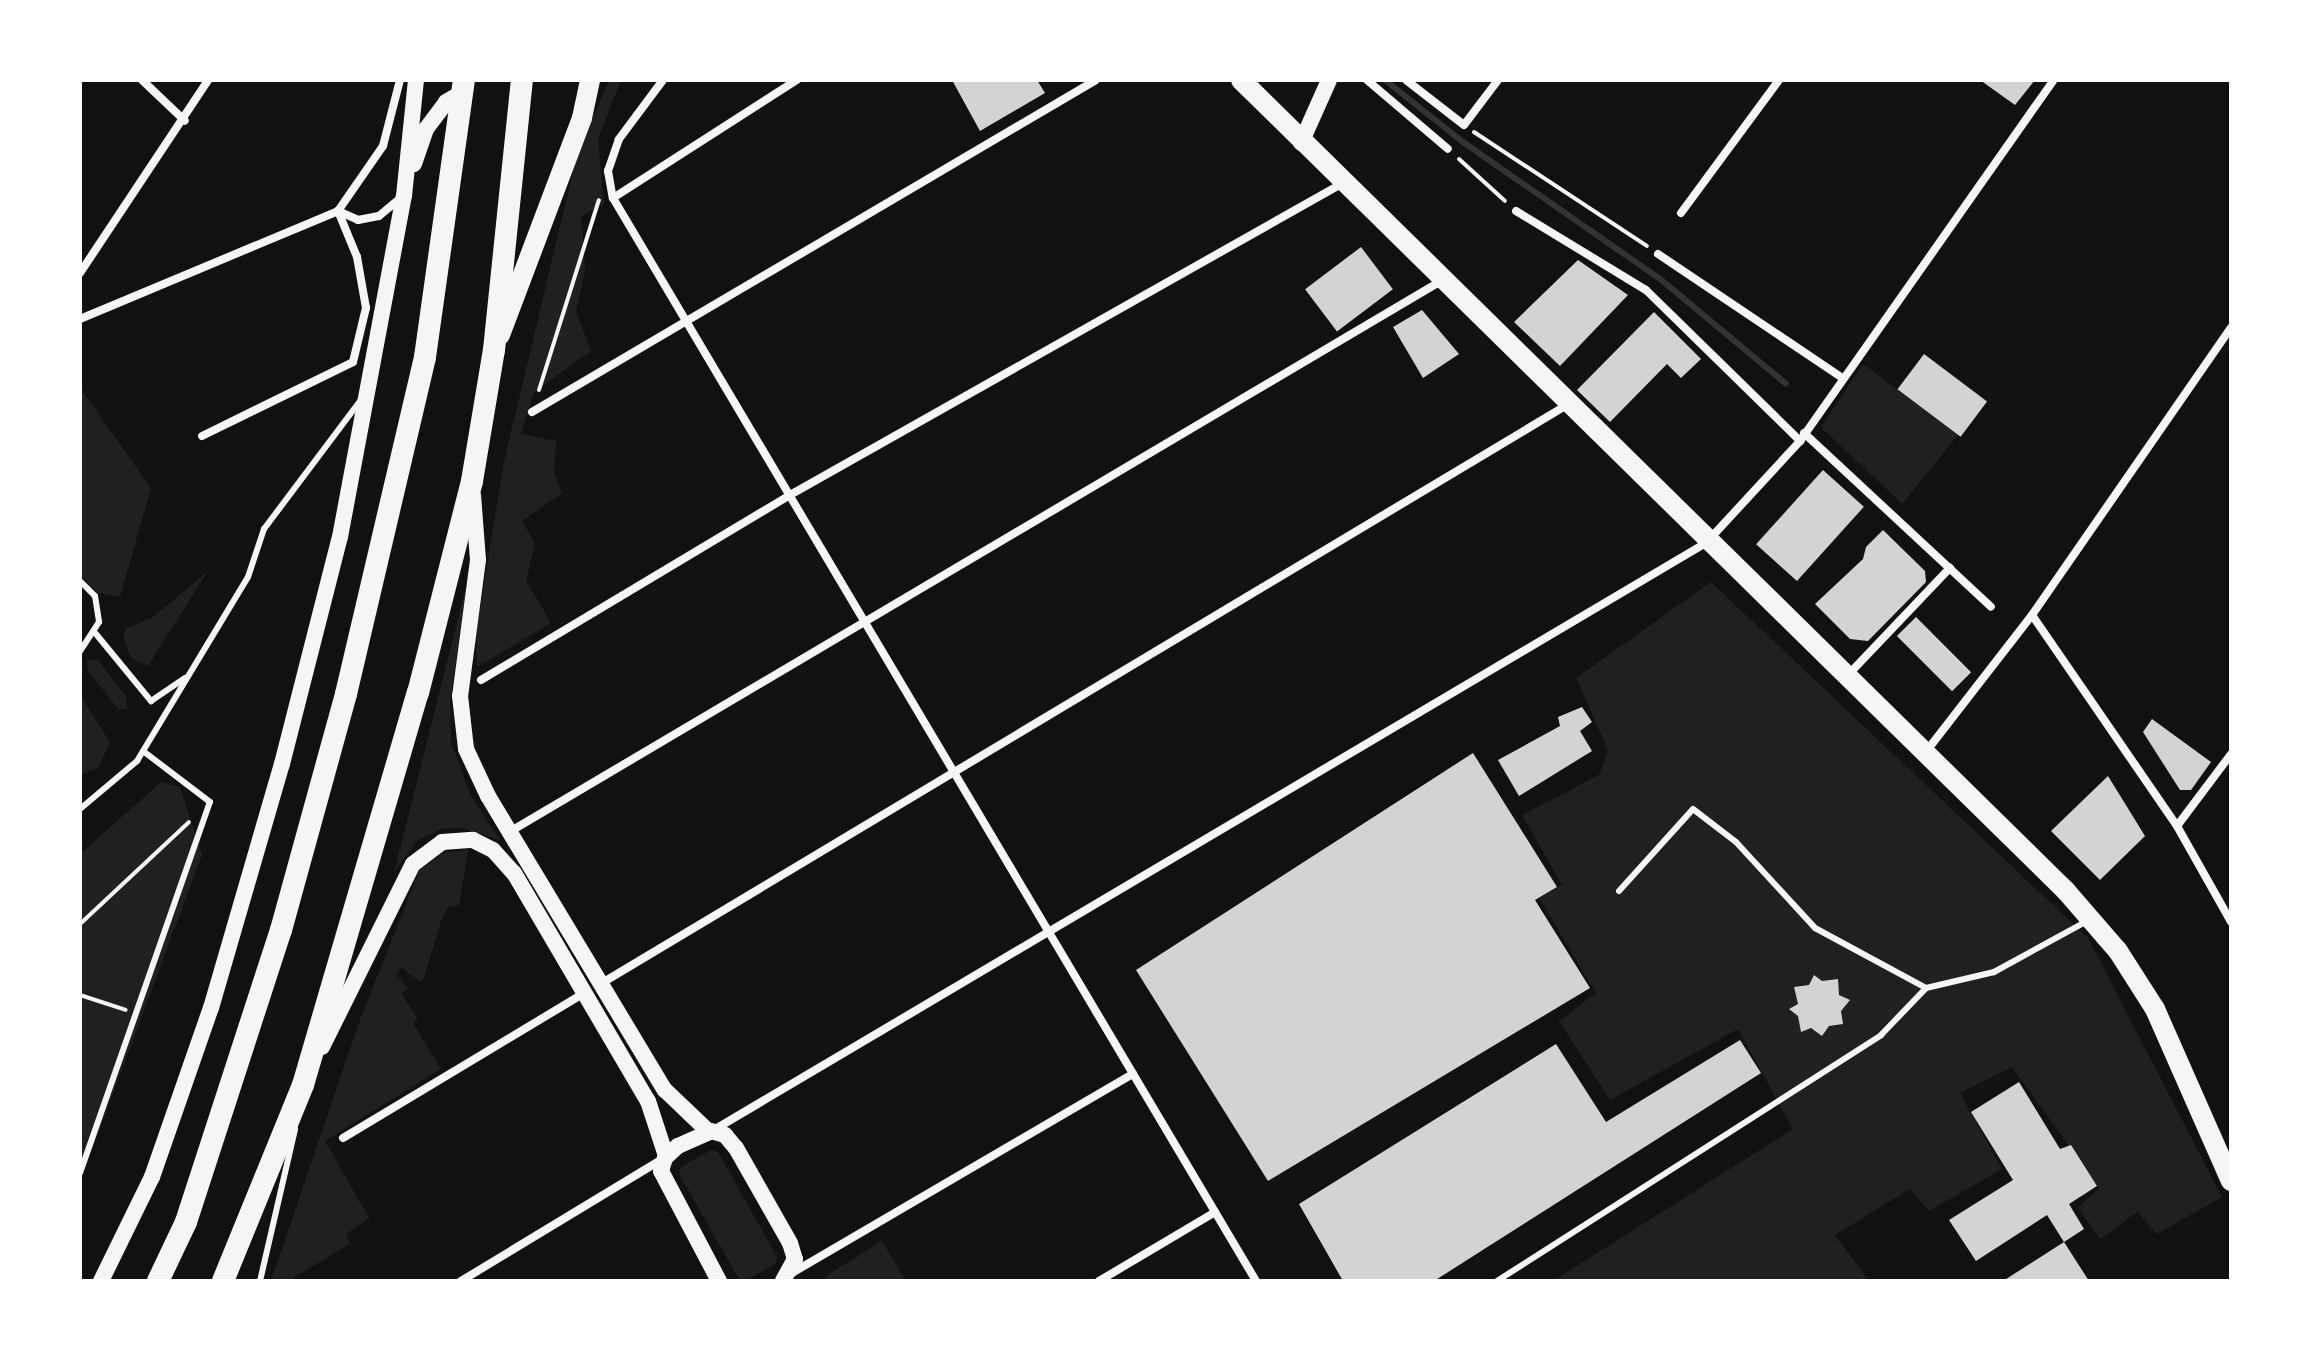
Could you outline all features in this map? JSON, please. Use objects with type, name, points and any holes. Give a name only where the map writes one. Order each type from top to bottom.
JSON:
[{"type":"highway","points":[[223,1281],[303,1085],[418,693],[472,481],[494,350],[522,80]]},
{"type":"highway","points":[[158,1281],[186,1222],[276,945],[350,678],[425,357],[463,86]]},
{"type":"main road","points":[[101,1281],[152,1177],[211,1008],[282,764],[340,537],[404,196],[416,80]]},
{"type":"main road","points":[[494,350],[582,118],[590,80]]},
{"type":"main road","points":[[1241,80],[1301,143],[2091,920],[2155,1009],[2231,1181]]},
{"type":"main road","points":[[1301,143],[1329,80]]},
{"type":"main road","points":[[404,196],[426,129],[446,102],[463,86]]},
{"type":"main road","points":[[472,481],[478,560],[466,638],[462,722],[478,779],[665,1090],[710,1132],[725,1135],[736,1148],[783,1229],[795,1257],[787,1277]]},
{"type":"main road","points":[[303,1085],[413,864],[450,839],[484,844],[504,860],[648,1101],[665,1157],[661,1171],[666,1188],[719,1281]]},
{"type":"main road","points":[[665,1157],[710,1132]]},
{"type":"street","points":[[142,80],[185,121]]},
{"type":"street","points":[[80,273],[185,121],[208,80]]},
{"type":"street","points":[[80,319],[338,211],[383,146],[400,80]]},
{"type":"street","points":[[663,80],[619,139],[608,171],[613,198],[1256,1281]]},
{"type":"street","points":[[613,198],[797,80]]},
{"type":"street","points":[[532,412],[1096,80]]},
{"type":"street","points":[[1367,80],[1448,149]]},
{"type":"street","points":[[1406,80],[1464,125],[1498,80]]},
{"type":"street","points":[[1681,213],[1779,80]]},
{"type":"street","points":[[710,1132],[1706,543],[1802,437],[1841,377],[2054,80]]},
{"type":"street","points":[[481,680],[790,495],[1343,183]]},
{"type":"street","points":[[338,211],[358,220],[379,216],[404,196]]},
{"type":"street","points":[[202,436],[353,362],[366,308],[357,257],[338,211]]},
{"type":"street","points":[[1516,211],[1646,290],[1802,437],[1991,607]]},
{"type":"street","points":[[1658,254],[1841,377]]},
{"type":"street","points":[[511,831],[1441,281]]},
{"type":"street","points":[[1924,754],[2032,615],[2231,328]]},
{"type":"street","points":[[602,983],[1567,405]]},
{"type":"street","points":[[1844,679],[1950,568]]},
{"type":"street","points":[[2032,615],[2177,826],[2231,922]]},
{"type":"street","points":[[2177,826],[2231,754]]},
{"type":"street","points":[[343,1138],[584,993]]},
{"type":"street","points":[[787,1277],[1133,1074]]},
{"type":"street","points":[[461,1281],[665,1157]]},
{"type":"street","points":[[1099,1281],[1215,1212]]},
{"type":"lane","points":[[80,809],[143,751],[248,577],[264,529],[367,392]]},
{"type":"lane","points":[[80,581],[99,609],[96,634],[80,651]]},
{"type":"lane","points":[[96,634],[151,701],[189,675]]},
{"type":"lane","points":[[80,1173],[210,802],[143,751]]},
{"type":"lane","points":[[1619,891],[1693,809],[1736,842],[1815,928],[1926,988]]},
{"type":"lane","points":[[1497,1281],[1881,1035],[1926,988],[1994,972],[2091,920]]},
{"type":"lane","points":[[260,1281],[285,1188],[303,1085]]},
{"type":"path","points":[[1464,125],[1634,237]]},
{"type":"path","points":[[1448,149],[1516,211]]},
{"type":"path","points":[[532,412],[608,171]]},
{"type":"path","points":[[80,924],[210,802]]},
{"type":"path","points":[[80,995],[136,1013]]},
{"type":"shaded area","points":[[609,80],[621,80],[598,139],[604,204],[581,216],[585,271],[576,312],[591,351],[534,392],[521,434],[556,441],[554,472],[562,493],[522,521],[535,543],[526,580],[551,623],[477,667],[476,633],[504,462],[577,155]]},
{"type":"shaded area","points":[[1863,364],[1959,434],[1902,504],[1821,427]]},
{"type":"shaded area","points":[[80,388],[151,488],[120,597],[98,593],[80,575]]},
{"type":"shaded area","points":[[208,571],[148,666],[131,658],[123,637],[126,629],[153,617]]},
{"type":"shaded area","points":[[1711,582],[2088,938],[2222,1197],[2157,1234],[2137,1212],[2100,1239],[2078,1208],[2099,1188],[2012,1067],[1960,1093],[2002,1169],[1929,1211],[1910,1189],[1835,1235],[1869,1281],[1553,1281],[1793,1129],[1738,1029],[1610,1100],[1559,1021],[1596,993],[1539,898],[1562,885],[1522,815],[1599,775],[1608,750],[1576,678]]},
{"type":"shaded area","points":[[467,583],[450,703],[451,742],[470,794],[500,840],[462,828],[441,829],[418,840],[394,872]]},
{"type":"shaded area","points":[[87,660],[98,660],[126,696],[127,709],[118,709],[88,671]]},
{"type":"shaded area","points":[[80,695],[110,742],[99,767],[80,775]]},
{"type":"shaded area","points":[[161,782],[180,787],[202,855],[80,1182],[80,854]]},
{"type":"shaded area","points":[[468,850],[459,905],[448,907],[441,921],[424,978],[420,982],[402,968],[396,974],[408,989],[401,993],[418,1019],[413,1023],[441,1069],[325,1141],[369,1218],[346,1234],[350,1244],[288,1281],[271,1281],[361,1017],[420,869],[444,853]]},
{"type":"shaded area","points":[[711,1150],[718,1152],[777,1257],[775,1264],[745,1281],[739,1279],[679,1174],[681,1167]]},
{"type":"shaded area","points":[[882,1241],[906,1281],[828,1281],[826,1276]]},
{"type":"building","points":[[952,80],[1037,80],[1045,93],[980,131]]},
{"type":"building","points":[[1980,80],[2035,80],[2015,105]]},
{"type":"building","points":[[1361,247],[1393,289],[1337,331],[1305,289]]},
{"type":"building","points":[[1578,260],[1628,295],[1560,366],[1514,322]]},
{"type":"building","points":[[1422,310],[1459,354],[1423,378],[1393,327]]},
{"type":"building","points":[[1654,312],[1701,359],[1681,378],[1667,364],[1610,422],[1577,390]]},
{"type":"building","points":[[1924,354],[1987,402],[1961,437],[1898,389]]},
{"type":"building","points":[[1823,470],[1864,507],[1797,581],[1756,544]]},
{"type":"building","points":[[1883,530],[1925,571],[1926,582],[1868,641],[1850,639],[1815,604],[1863,559],[1866,547]]},
{"type":"building","points":[[1916,617],[1971,672],[1952,691],[1897,636]]},
{"type":"building","points":[[1582,707],[1592,722],[1580,731],[1592,751],[1519,796],[1498,760],[1560,726],[1558,717]]},
{"type":"building","points":[[2152,719],[2211,762],[2191,790],[2180,790],[2143,732]]},
{"type":"building","points":[[1473,753],[1557,887],[1535,900],[1590,988],[1268,1181],[1136,970]]},
{"type":"building","points":[[2108,776],[2145,836],[2100,880],[2051,831]]},
{"type":"building","points":[[1814,975],[1822,981],[1838,979],[1839,995],[1850,1000],[1841,1011],[1843,1024],[1829,1026],[1822,1036],[1811,1028],[1801,1032],[1798,1016],[1789,1009],[1798,1004],[1794,987],[1809,985]]},
{"type":"building","points":[[1740,1040],[1761,1073],[1434,1281],[1343,1281],[1299,1204],[1556,1044],[1606,1122]]},
{"type":"building","points":[[2019,1082],[2060,1149],[2071,1145],[2097,1186],[2069,1204],[2084,1229],[2064,1242],[2047,1215],[1976,1261],[1949,1220],[2013,1180],[1971,1112]]},
{"type":"building","points":[[2064,1242],[2089,1281],[2003,1281]]},
{"type":"waterway","points":[[1385,80],[1463,142],[1659,278],[1786,384]]}]
